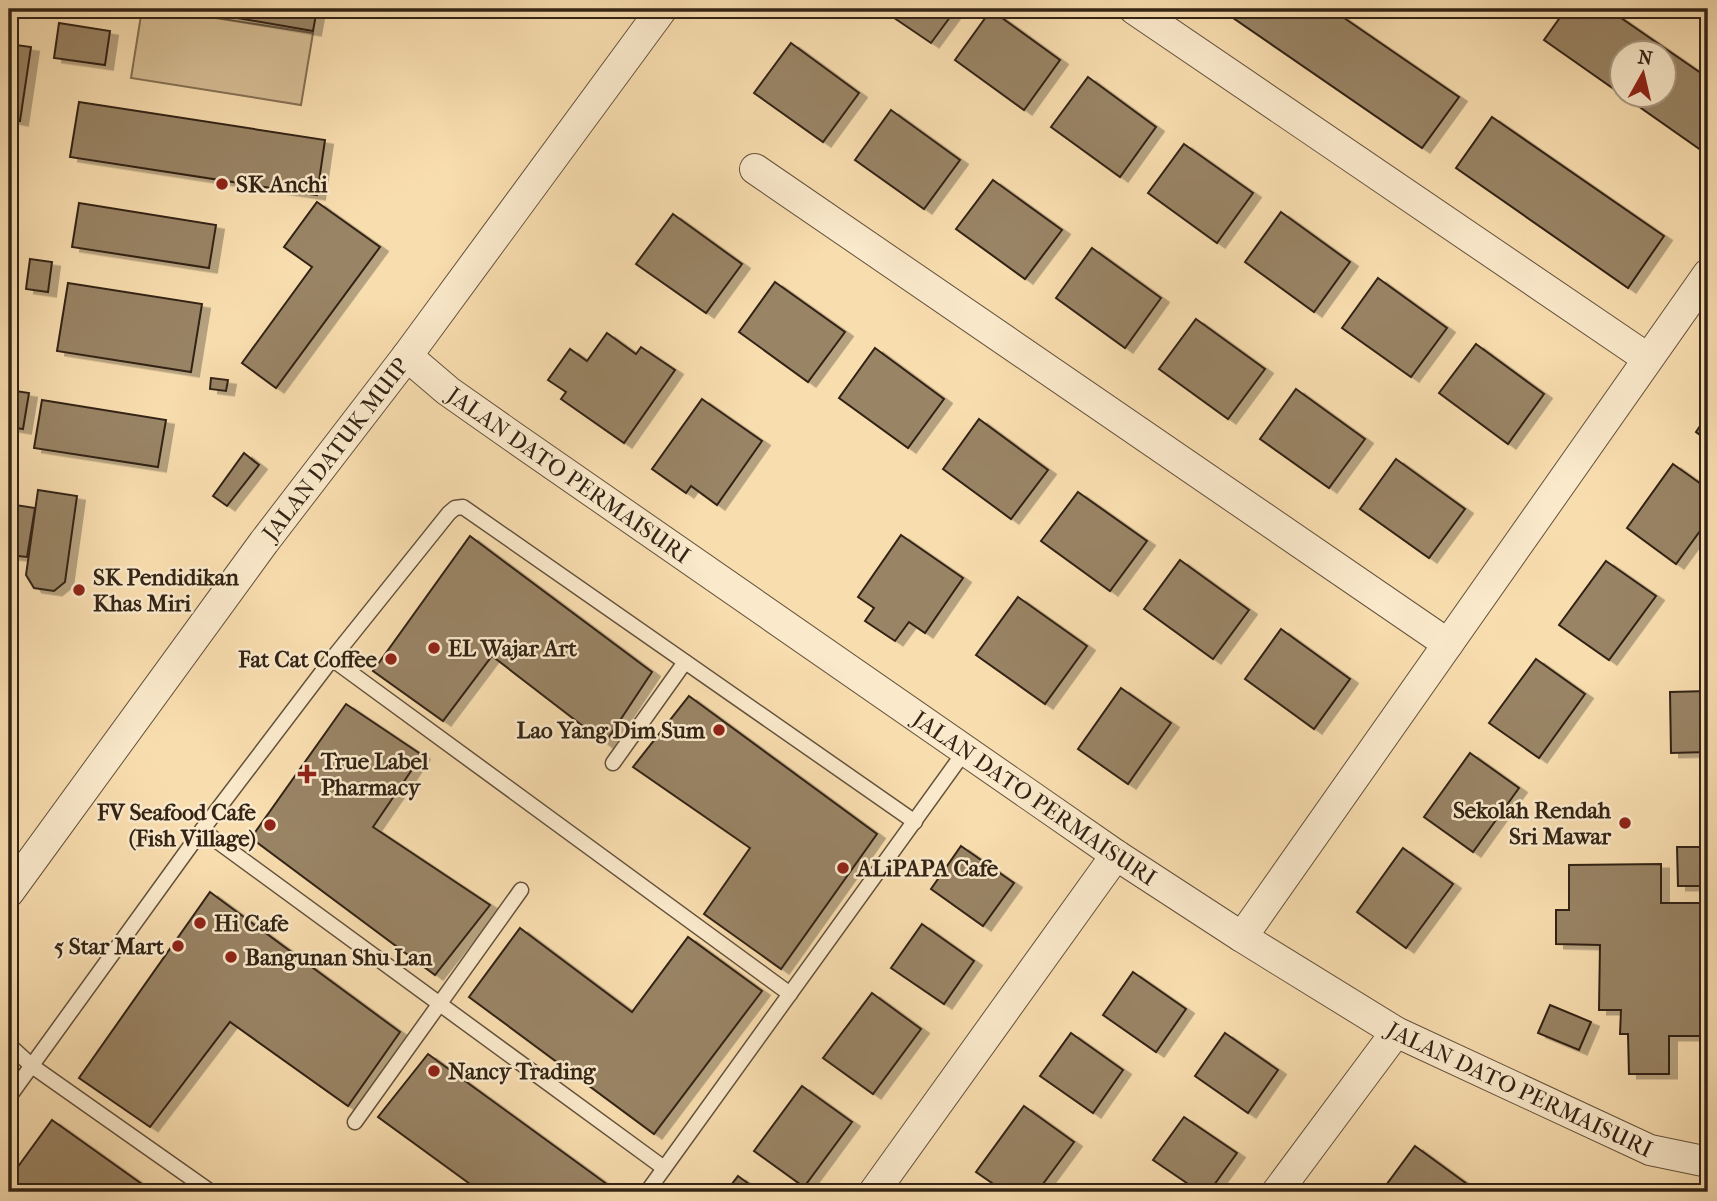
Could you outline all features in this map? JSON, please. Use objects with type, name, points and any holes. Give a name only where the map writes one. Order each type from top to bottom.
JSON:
[{"type":"street","name":"JALAN DATUK MUIP","points":[[9,892],[264,542],[407,356],[662,9]]},
{"type":"street","points":[[1134,9],[1647,358]]},
{"type":"street","points":[[755,169],[1448,644]]},
{"type":"street","points":[[1242,937],[1708,274]]},
{"type":"street","name":"JALAN DATO PERMAISURI","points":[[407,356],[448,391],[965,751],[1116,855],[1242,937],[1396,1032],[1650,1150],[1708,1162]]},
{"type":"street","points":[[874,1192],[1116,855]]},
{"type":"street","points":[[1277,1192],[1396,1032]]},
{"type":"lane","points":[[9,1097],[201,830],[332,659],[455,508],[463,508],[915,822]]},
{"type":"lane","points":[[332,659],[790,994]]},
{"type":"lane","points":[[613,763],[685,662]]},
{"type":"lane","points":[[647,1192],[965,751]]},
{"type":"lane","points":[[201,830],[664,1168]]},
{"type":"lane","points":[[355,1122],[438,1003],[522,890]]},
{"type":"lane","points":[[9,1045],[32,1066],[211,1192]]},
{"type":"shaded area","points":[[142,9],[158,9],[313,33],[301,105],[131,78]]},
{"type":"building","points":[[185,9],[317,9],[313,31]]},
{"type":"building","points":[[881,9],[956,9],[931,43]]},
{"type":"building","points":[[1220,9],[1331,9],[1459,97],[1422,148]]},
{"type":"building","points":[[1566,9],[1608,9],[1650,38],[1608,38],[1608,85],[1544,40]]},
{"type":"building","points":[[991,10],[1060,60],[1024,110],[955,60]]},
{"type":"building","points":[[59,23],[110,31],[105,65],[54,58]]},
{"type":"building","points":[[791,43],[859,93],[823,142],[754,93]]},
{"type":"building","points":[[9,44],[31,47],[20,121],[9,119]]},
{"type":"building","points":[[1678,57],[1708,78],[1708,155],[1641,108],[1678,108]]},
{"type":"building","points":[[1088,77],[1156,127],[1120,177],[1051,127]]},
{"type":"building","points":[[79,102],[325,140],[317,195],[70,157]]},
{"type":"building","points":[[891,110],[960,160],[924,209],[855,160]]},
{"type":"building","points":[[1492,117],[1664,236],[1628,288],[1456,168]]},
{"type":"building","points":[[1184,144],[1253,193],[1217,243],[1148,193]]},
{"type":"building","points":[[993,180],[1062,230],[1025,279],[956,229]]},
{"type":"building","points":[[317,202],[380,247],[276,388],[242,363],[312,267],[284,247]]},
{"type":"building","points":[[79,203],[216,225],[209,268],[72,247]]},
{"type":"building","points":[[1281,212],[1350,262],[1314,312],[1245,262]]},
{"type":"building","points":[[673,214],[742,264],[706,313],[636,264]]},
{"type":"building","points":[[1092,248],[1161,298],[1125,348],[1056,298]]},
{"type":"building","points":[[30,259],[52,262],[48,292],[26,289]]},
{"type":"building","points":[[1378,278],[1447,328],[1411,377],[1342,328]]},
{"type":"building","points":[[775,282],[845,332],[808,382],[739,332]]},
{"type":"building","points":[[68,283],[202,304],[191,372],[57,351]]},
{"type":"building","points":[[1196,319],[1265,369],[1228,419],[1159,369]]},
{"type":"building","points":[[607,333],[636,354],[641,347],[675,370],[624,443],[561,399],[566,392],[548,380],[570,349],[587,361]]},
{"type":"building","points":[[1476,344],[1544,394],[1508,444],[1439,393]]},
{"type":"building","points":[[875,348],[944,399],[908,448],[839,398]]},
{"type":"building","points":[[211,378],[228,380],[226,391],[210,389]]},
{"type":"building","points":[[1296,389],[1365,439],[1329,488],[1260,439]]},
{"type":"building","points":[[9,390],[29,393],[23,429],[9,427]]},
{"type":"building","points":[[702,399],[762,441],[717,505],[691,486],[686,493],[652,469]]},
{"type":"building","points":[[42,400],[166,420],[158,467],[34,448]]},
{"type":"building","points":[[1708,414],[1708,441],[1696,432]]},
{"type":"building","points":[[979,419],[1048,470],[1011,519],[943,469]]},
{"type":"building","points":[[244,453],[259,465],[227,506],[213,496]]},
{"type":"building","points":[[1396,459],[1465,509],[1429,558],[1360,509]]},
{"type":"building","points":[[1673,464],[1708,489],[1708,520],[1676,564],[1627,528]]},
{"type":"building","points":[[38,490],[77,496],[65,582],[54,591],[34,588],[26,575]]},
{"type":"building","points":[[1078,492],[1147,541],[1110,591],[1041,541]]},
{"type":"building","points":[[9,504],[35,508],[27,557],[9,555]]},
{"type":"building","points":[[901,535],[963,578],[925,633],[909,622],[895,641],[865,621],[874,608],[858,597]]},
{"type":"building","points":[[470,536],[652,672],[605,743],[492,656],[443,721],[373,671]]},
{"type":"building","points":[[1180,560],[1249,610],[1213,659],[1144,609]]},
{"type":"building","points":[[1606,561],[1656,596],[1609,660],[1559,625]]},
{"type":"building","points":[[1018,597],[1087,646],[1045,704],[976,655]]},
{"type":"building","points":[[1281,629],[1350,679],[1314,729],[1245,679]]},
{"type":"building","points":[[1536,659],[1585,694],[1539,758],[1489,723]]},
{"type":"building","points":[[1121,688],[1171,723],[1128,784],[1078,749]]},
{"type":"building","points":[[1708,691],[1708,752],[1671,753],[1670,692]]},
{"type":"building","points":[[689,696],[877,834],[781,969],[704,914],[750,848],[633,767]]},
{"type":"building","points":[[346,704],[422,755],[373,827],[490,905],[435,975],[251,838]]},
{"type":"building","points":[[1470,753],[1519,788],[1473,852],[1424,817]]},
{"type":"building","points":[[961,846],[1014,883],[983,926],[931,889]]},
{"type":"building","points":[[1677,847],[1708,847],[1708,886],[1678,886]]},
{"type":"building","points":[[1403,848],[1453,884],[1406,948],[1357,912]]},
{"type":"building","points":[[1661,864],[1661,903],[1708,903],[1708,1036],[1669,1036],[1669,1074],[1629,1074],[1628,1034],[1620,1034],[1621,1010],[1599,1010],[1600,945],[1556,944],[1556,910],[1569,910],[1569,865]]},
{"type":"building","name":"Bangunan Shu Lan","points":[[210,892],[400,1032],[348,1106],[230,1022],[150,1127],[79,1078]]},
{"type":"building","points":[[922,924],[974,961],[944,1004],[891,968]]},
{"type":"building","points":[[520,928],[632,1012],[688,937],[762,991],[654,1134],[469,997]]},
{"type":"building","points":[[1133,972],[1186,1009],[1156,1052],[1103,1015]]},
{"type":"building","points":[[872,993],[921,1029],[873,1094],[823,1058]]},
{"type":"building","points":[[1550,1005],[1591,1022],[1579,1050],[1538,1033]]},
{"type":"building","points":[[1071,1033],[1123,1070],[1093,1113],[1040,1076]]},
{"type":"building","points":[[1225,1033],[1278,1070],[1248,1113],[1195,1076]]},
{"type":"building","points":[[428,1054],[615,1190],[481,1192],[378,1117]]},
{"type":"building","points":[[802,1086],[852,1122],[804,1187],[754,1151]]},
{"type":"building","points":[[1024,1106],[1074,1142],[1037,1192],[1005,1192],[976,1172]]},
{"type":"building","points":[[1184,1117],[1237,1153],[1209,1192],[1200,1192],[1153,1160]]},
{"type":"building","points":[[52,1120],[153,1192],[17,1192],[9,1186],[9,1179]]},
{"type":"building","points":[[1415,1146],[1478,1192],[1381,1192]]},
{"type":"building","points":[[738,1176],[760,1192],[726,1192]]},
{"type":"place","name":"SK Anchi","points":[[222,184]]},
{"type":"place","name":"SK Pendidikan Khas Miri","points":[[79,590]]},
{"type":"place","name":"EL Wajar Art","points":[[434,648]]},
{"type":"place","name":"Fat Cat Coffee","points":[[391,659]]},
{"type":"place","name":"Lao Yang Dim Sum","points":[[719,730]]},
{"type":"place","name":"True Label Pharmacy","points":[[307,774]]},
{"type":"place","name":"Sekolah Rendah Sri Mawar","points":[[1625,823]]},
{"type":"place","name":"FV Seafood Cafe (Fish Village)","points":[[270,825]]},
{"type":"place","name":"ALiPAPA Cafe","points":[[843,868]]},
{"type":"place","name":"Hi Cafe","points":[[200,923]]},
{"type":"place","name":"5 Star Mart","points":[[178,946]]},
{"type":"place","name":"Bangunan Shu Lan","points":[[231,957]]},
{"type":"place","name":"Nancy Trading","points":[[434,1071]]}]
